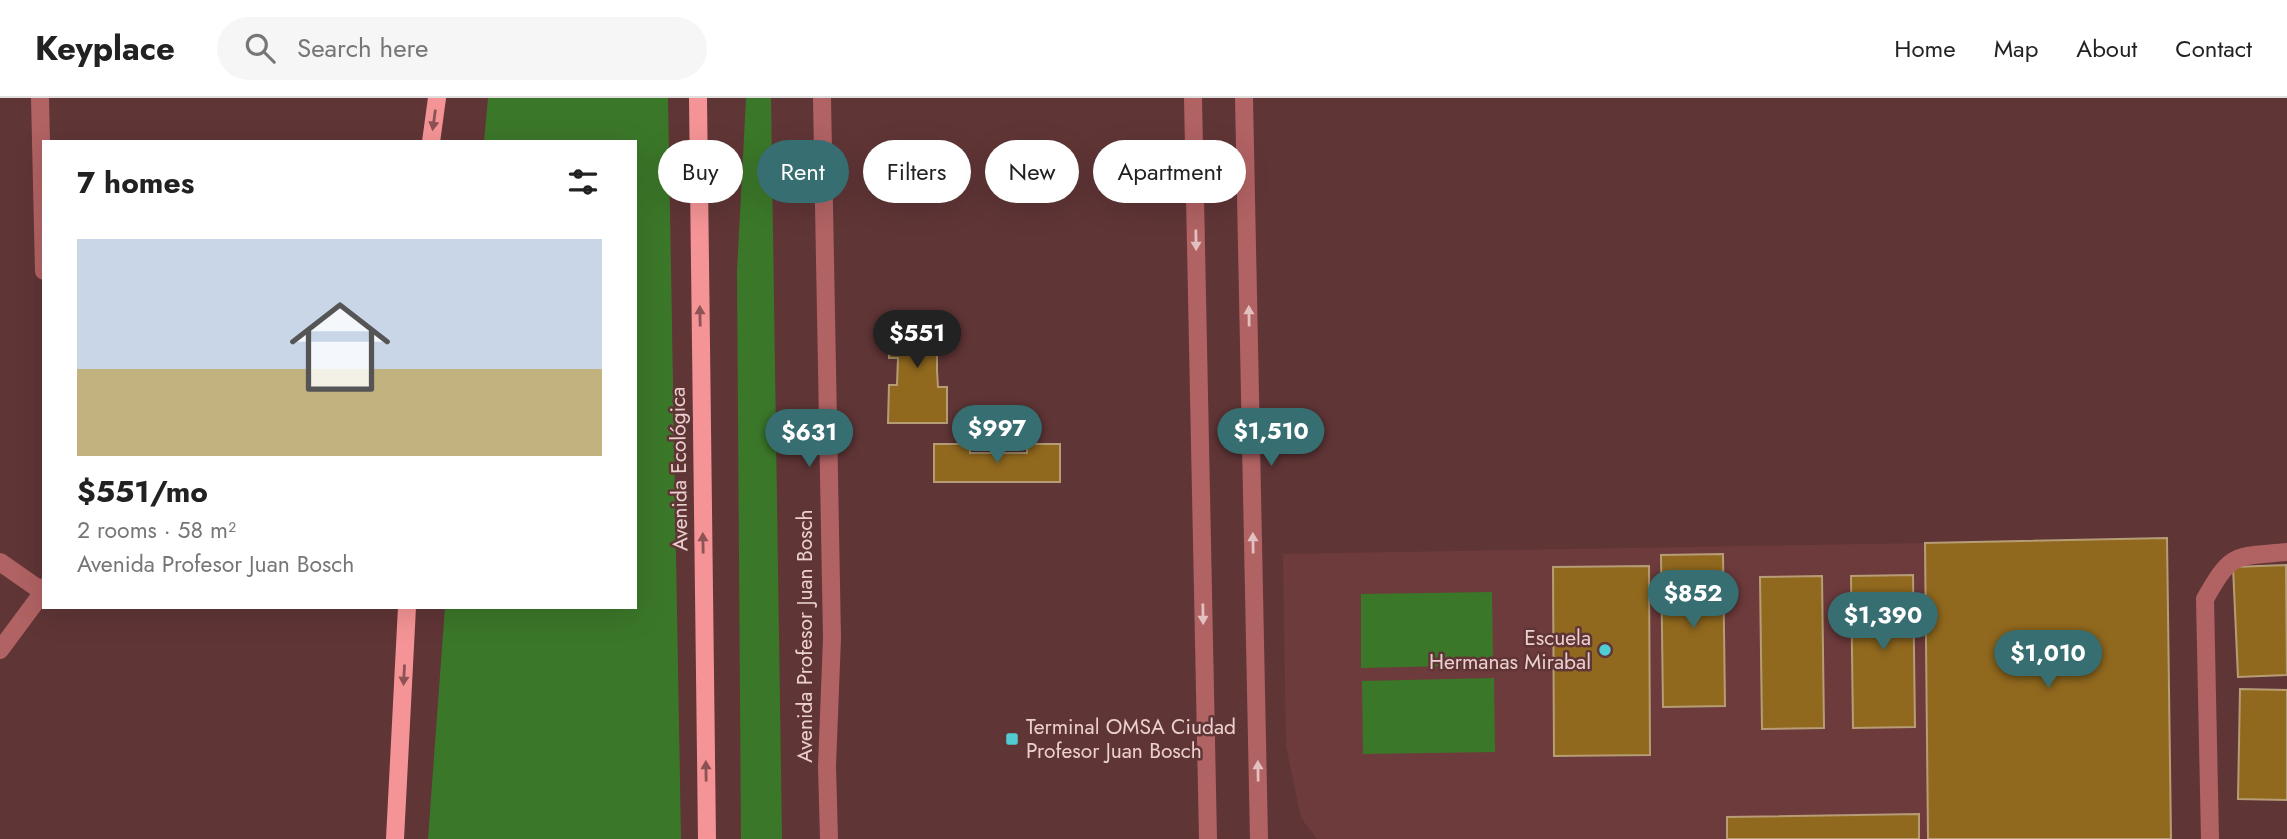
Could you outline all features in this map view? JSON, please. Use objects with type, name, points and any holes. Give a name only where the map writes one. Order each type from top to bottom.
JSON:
[{"type":"main road","points":[[430,140],[436,98]]},
{"type":"main road","name":"Avenida Ecológica","points":[[698,98],[707,839]]},
{"type":"main road","points":[[395,839],[407,609]]},
{"type":"street","points":[[40,98],[42,184]]},
{"type":"street","name":"Avenida Profesor Juan Bosch","points":[[822,98],[832,638],[827,766],[829,839]]},
{"type":"street","points":[[1193,98],[1208,839]]},
{"type":"street","points":[[1244,98],[1259,839]]},
{"type":"street","points":[[2210,839],[2205,599],[2221,570],[2237,557],[2287,552]]},
{"type":"street","points":[[0,562],[42,589]]},
{"type":"street","points":[[0,650],[42,591]]},
{"type":"shaded area","name":"Escuela Hermanas Mirabal","points":[[1925,543],[1928,839],[1317,839],[1301,818],[1286,746],[1283,554]]},
{"type":"green space","points":[[488,98],[668,98],[669,140],[658,140],[658,203],[670,203],[681,839],[428,839],[445,609],[637,609],[637,140],[484,140]]},
{"type":"green space","points":[[746,98],[771,98],[772,140],[757,140],[757,203],[773,203],[782,839],[741,839],[737,272],[741,203],[743,203]]},
{"type":"green space","points":[[1492,592],[1493,665],[1361,668],[1361,594]]},
{"type":"green space","points":[[1494,678],[1495,752],[1363,754],[1362,681]]},
{"type":"building","points":[[889,316],[946,316],[946,352],[937,353],[937,371],[938,387],[947,387],[947,423],[888,423],[889,385],[897,385],[898,358],[889,358]]},
{"type":"building","points":[[934,444],[970,444],[970,453],[1027,453],[1027,444],[1060,444],[1060,482],[934,482]]},
{"type":"building","points":[[2167,538],[2171,839],[1928,839],[1925,543]]},
{"type":"building","points":[[1723,554],[1725,706],[1663,707],[1661,555]]},
{"type":"building","points":[[2286,565],[2287,675],[2238,677],[2233,567]]},
{"type":"building","points":[[1649,566],[1650,755],[1554,756],[1553,567]]},
{"type":"building","points":[[1913,575],[1915,727],[1853,728],[1851,576]]},
{"type":"building","points":[[1822,576],[1824,728],[1762,729],[1760,577]]},
{"type":"building","points":[[2240,689],[2287,690],[2287,800],[2238,799]]},
{"type":"building","points":[[1919,814],[1919,839],[1727,839],[1727,817]]},
{"type":"place","name":"Escuela Hermanas Mirabal","points":[[1605,650]]},
{"type":"place","name":"Terminal OMSA Ciudad Profesor Juan Bosch","points":[[1012,739]]}]
